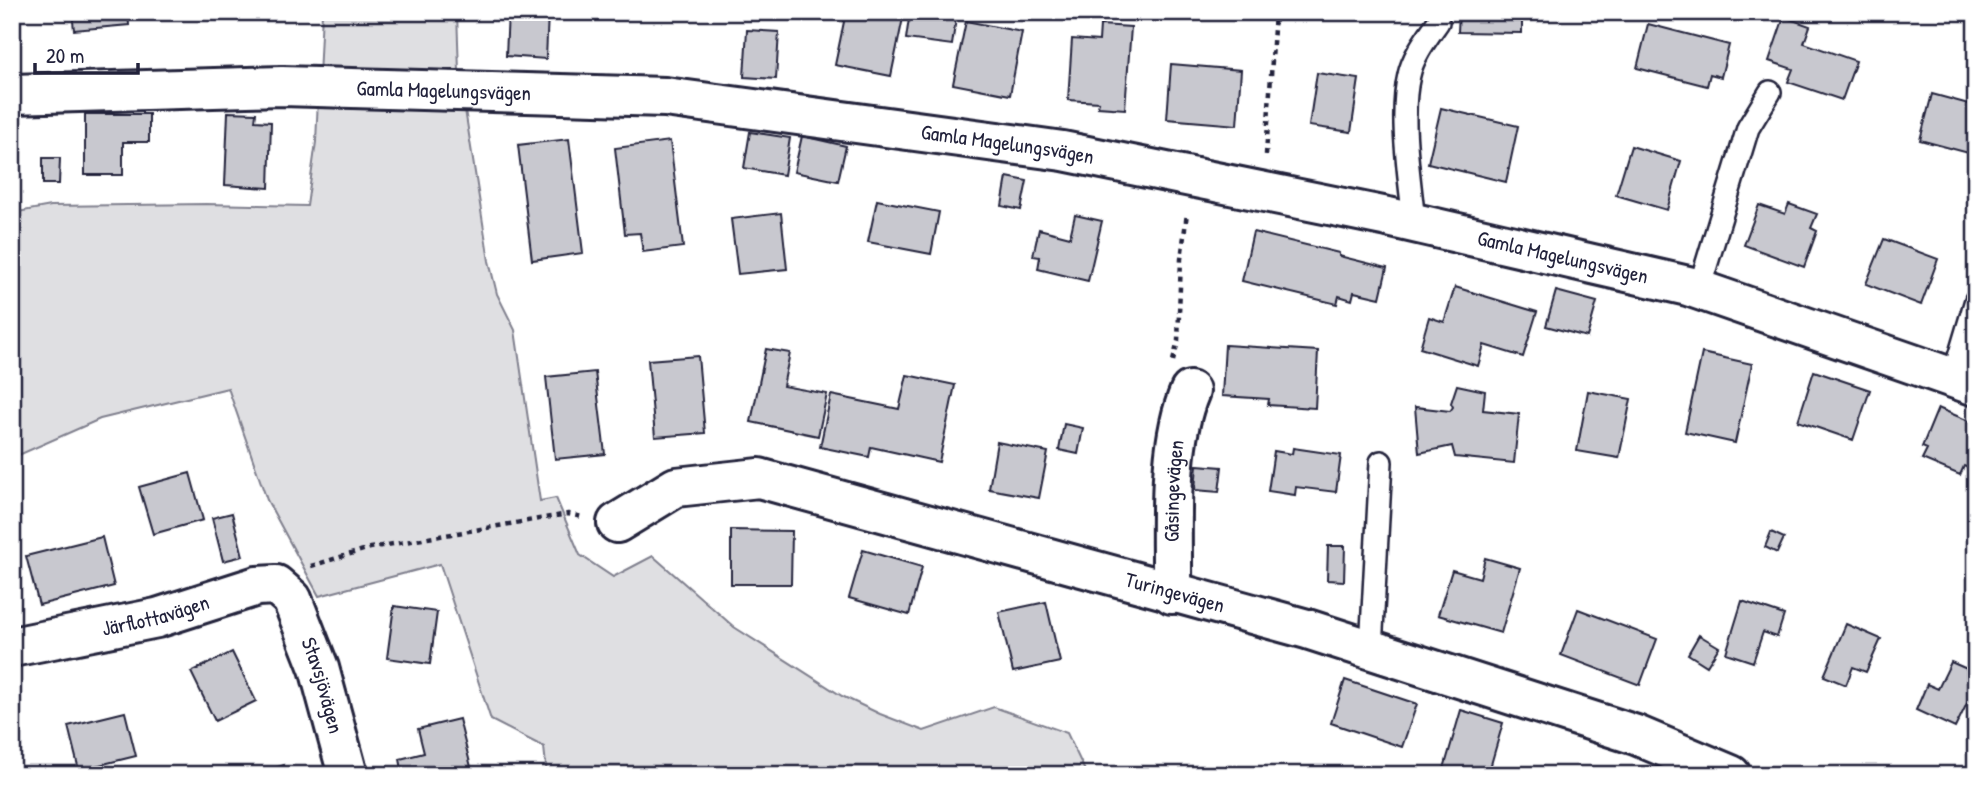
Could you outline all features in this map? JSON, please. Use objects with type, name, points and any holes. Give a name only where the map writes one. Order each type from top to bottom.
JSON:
[{"type":"street","name":"Gamla Magelungsvägen","points":[[12,94],[282,86],[665,97],[1063,151],[1414,223],[1699,289],[1964,382]]},
{"type":"street","name":"Gåsingevägen","points":[[1172,594],[1175,449],[1180,413],[1190,391]]},
{"type":"street","name":"Turingevägen","points":[[617,523],[676,487],[759,478],[1172,594],[1307,629],[1636,735],[1731,775]]},
{"type":"street","name":"Järflottavägen","points":[[12,647],[157,618],[257,586],[284,592]]},
{"type":"street","name":"Stavsjövägen","points":[[284,592],[319,668],[348,775]]},
{"type":"lane","points":[[1414,223],[1405,120],[1409,74],[1437,22]]},
{"type":"lane","points":[[1699,289],[1748,128],[1770,92]]},
{"type":"lane","points":[[1964,382],[1976,300]]},
{"type":"lane","points":[[1371,649],[1381,462]]},
{"type":"path","points":[[1264,192],[1275,12]]},
{"type":"path","points":[[1178,341],[1181,259],[1192,177]]},
{"type":"path","points":[[284,592],[313,565],[370,548],[568,514],[617,523]]},
{"type":"shaded area","points":[[322,12],[457,12],[459,72],[489,261],[497,294],[515,330],[540,501],[556,498],[580,555],[613,577],[653,556],[734,627],[842,696],[924,731],[994,707],[1067,733],[1087,775],[547,775],[544,747],[491,720],[440,564],[319,596],[267,500],[228,388],[100,419],[12,458],[12,213],[51,206],[307,206],[316,142]]},
{"type":"building","points":[[72,12],[128,12],[129,25],[74,30]]},
{"type":"building","points":[[508,12],[548,12],[546,59],[506,56]]},
{"type":"building","points":[[846,12],[904,13],[891,76],[835,65]]},
{"type":"building","points":[[910,12],[957,12],[952,45],[906,39]]},
{"type":"building","points":[[1459,12],[1522,12],[1522,33],[1458,32]]},
{"type":"building","points":[[1784,17],[1810,26],[1804,43],[1856,61],[1842,100],[1788,82],[1793,69],[1769,61]]},
{"type":"building","points":[[966,21],[1022,32],[1010,95],[953,84]]},
{"type":"building","points":[[1648,24],[1729,45],[1721,77],[1710,74],[1707,86],[1637,68]]},
{"type":"building","points":[[1100,25],[1131,27],[1125,109],[1098,107],[1099,102],[1068,100],[1072,39],[1099,41]]},
{"type":"building","points":[[747,30],[779,32],[776,79],[744,77]]},
{"type":"building","points":[[1171,64],[1241,70],[1237,125],[1167,119]]},
{"type":"building","points":[[1317,73],[1359,79],[1351,132],[1309,126]]},
{"type":"building","points":[[1932,94],[1976,106],[1976,155],[1920,140]]},
{"type":"building","points":[[1441,108],[1518,126],[1506,182],[1428,163]]},
{"type":"building","points":[[228,112],[256,113],[255,121],[271,122],[269,188],[225,185]]},
{"type":"building","points":[[85,114],[149,114],[149,142],[123,142],[123,175],[85,175]]},
{"type":"building","points":[[750,132],[790,138],[784,175],[744,168]]},
{"type":"building","points":[[802,136],[846,146],[838,181],[794,172]]},
{"type":"building","points":[[569,139],[583,253],[532,260],[518,145]]},
{"type":"building","points":[[670,141],[683,247],[643,252],[640,233],[625,234],[615,148]]},
{"type":"building","points":[[1631,146],[1681,161],[1667,210],[1616,195]]},
{"type":"building","points":[[43,158],[60,158],[59,184],[43,184]]},
{"type":"building","points":[[1007,177],[1027,181],[1021,210],[1002,206]]},
{"type":"building","points":[[877,200],[939,212],[931,254],[868,242]]},
{"type":"building","points":[[1789,204],[1817,214],[1811,228],[1817,231],[1804,267],[1744,245],[1759,205],[1785,214]]},
{"type":"building","points":[[781,213],[787,269],[738,274],[731,219]]},
{"type":"building","points":[[1075,215],[1102,221],[1088,281],[1038,269],[1040,257],[1033,256],[1039,229],[1070,237]]},
{"type":"building","points":[[1253,232],[1387,268],[1380,298],[1354,292],[1352,300],[1339,296],[1337,304],[1242,281]]},
{"type":"building","points":[[1884,239],[1938,259],[1921,305],[1866,284]]},
{"type":"building","points":[[1455,287],[1537,312],[1523,357],[1484,345],[1478,366],[1420,348],[1429,317],[1444,322]]},
{"type":"building","points":[[1556,291],[1597,302],[1587,337],[1546,326]]},
{"type":"building","points":[[1225,345],[1318,351],[1315,408],[1268,405],[1269,399],[1222,396]]},
{"type":"building","points":[[766,349],[790,353],[783,386],[827,394],[818,436],[751,422]]},
{"type":"building","points":[[1702,353],[1752,364],[1735,443],[1685,432]]},
{"type":"building","points":[[698,356],[705,433],[655,437],[648,360]]},
{"type":"building","points":[[1814,371],[1870,390],[1853,440],[1798,421]]},
{"type":"building","points":[[595,372],[605,454],[555,459],[546,377]]},
{"type":"building","points":[[907,375],[955,385],[939,462],[871,447],[869,457],[820,447],[831,395],[899,409]]},
{"type":"building","points":[[1457,385],[1485,391],[1483,410],[1519,414],[1514,463],[1455,457],[1452,446],[1419,453],[1415,407],[1450,411]]},
{"type":"building","points":[[1588,391],[1631,399],[1619,458],[1577,451]]},
{"type":"building","points":[[1938,408],[1976,424],[1976,471],[1964,466],[1960,475],[1922,459],[1927,449],[1922,447]]},
{"type":"building","points":[[1064,424],[1083,428],[1078,454],[1059,450]]},
{"type":"building","points":[[997,442],[1048,452],[1039,498],[989,489]]},
{"type":"building","points":[[1293,448],[1341,455],[1336,492],[1296,487],[1295,495],[1268,491],[1274,451],[1292,454]]},
{"type":"building","points":[[1197,465],[1222,467],[1219,492],[1195,490]]},
{"type":"building","points":[[190,473],[203,520],[153,534],[139,487]]},
{"type":"building","points":[[232,513],[243,556],[223,561],[212,518]]},
{"type":"building","points":[[731,530],[792,531],[791,584],[731,584]]},
{"type":"building","points":[[1771,532],[1784,538],[1777,553],[1765,547]]},
{"type":"building","points":[[102,537],[114,586],[39,605],[26,556]]},
{"type":"building","points":[[1328,546],[1345,546],[1344,581],[1327,580]]},
{"type":"building","points":[[863,550],[922,567],[909,615],[849,598]]},
{"type":"building","points":[[1485,558],[1520,568],[1501,633],[1438,615],[1452,570],[1480,578]]},
{"type":"building","points":[[1742,601],[1784,615],[1777,637],[1763,632],[1753,662],[1726,653]]},
{"type":"building","points":[[1046,602],[1060,662],[1013,672],[999,612]]},
{"type":"building","points":[[394,606],[437,612],[430,664],[387,658]]},
{"type":"building","points":[[1578,609],[1657,639],[1640,685],[1561,655]]},
{"type":"building","points":[[1846,624],[1881,639],[1866,672],[1853,667],[1846,685],[1824,676]]},
{"type":"building","points":[[1699,635],[1719,647],[1707,666],[1688,654]]},
{"type":"building","points":[[232,652],[256,701],[215,721],[191,672]]},
{"type":"building","points":[[1951,662],[1976,673],[1976,685],[1955,728],[1916,710],[1927,684],[1938,689]]},
{"type":"building","points":[[1345,680],[1417,704],[1402,747],[1331,723]]},
{"type":"building","points":[[1461,710],[1503,723],[1488,775],[1454,775],[1443,772]]},
{"type":"building","points":[[125,712],[136,756],[79,770],[68,726]]},
{"type":"building","points":[[459,719],[473,775],[403,775],[400,759],[424,753],[418,729]]},
{"type":"building","points":[[284,765],[287,775],[252,775]]}]
